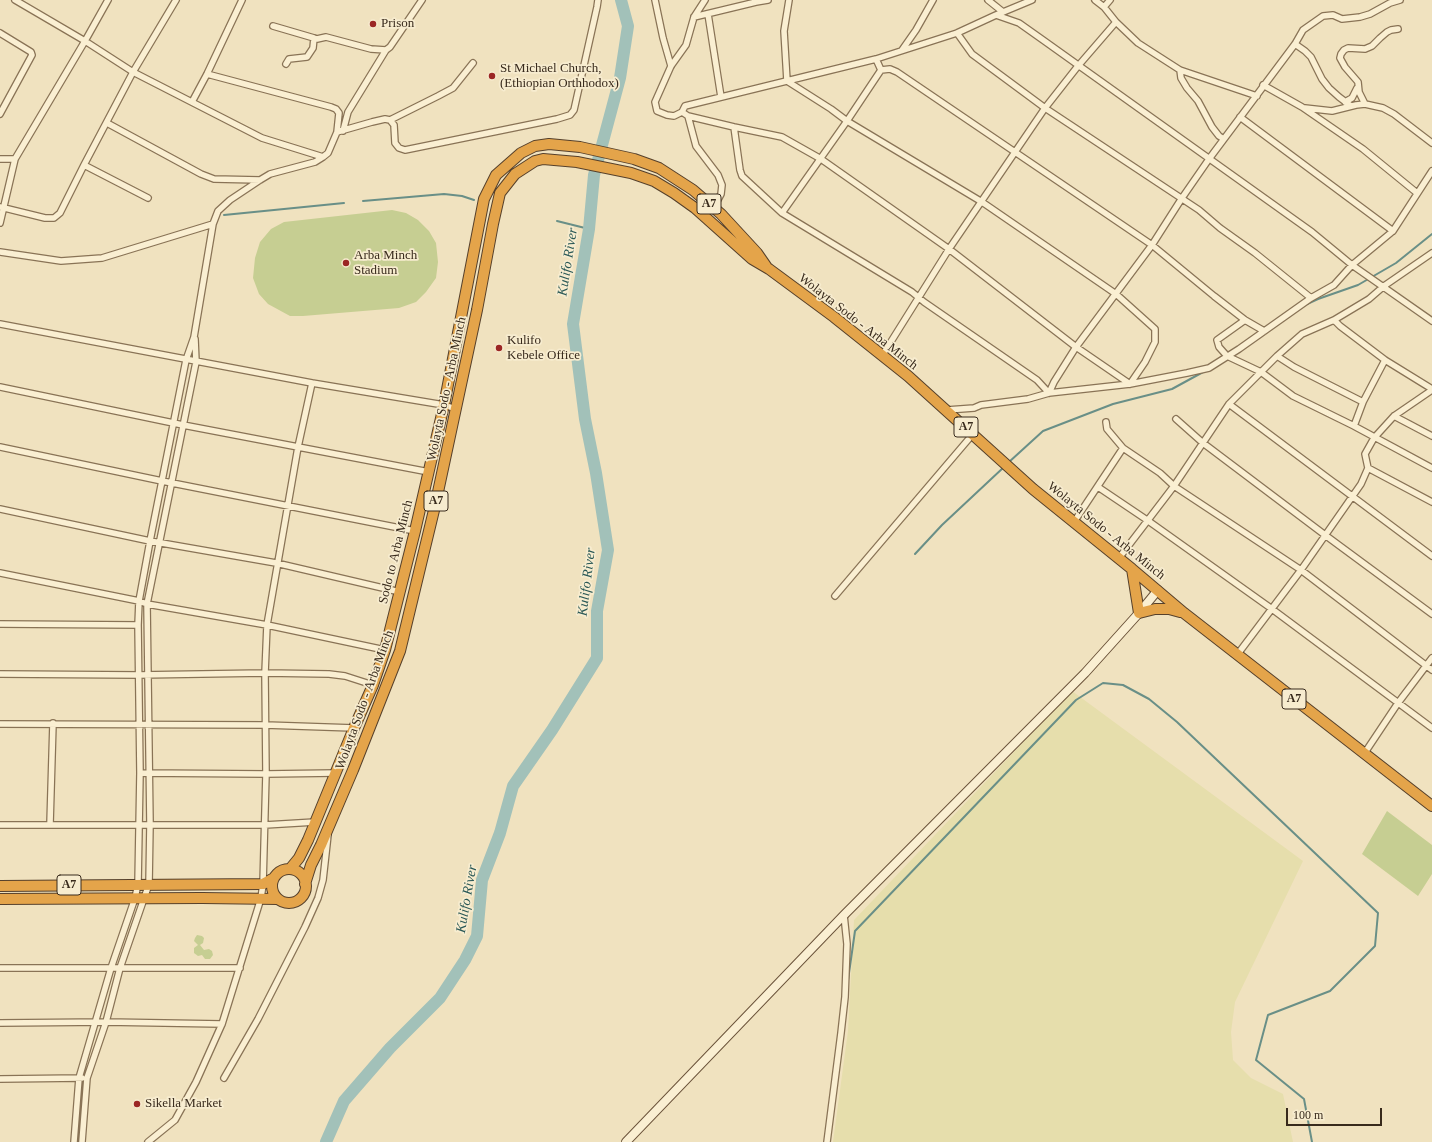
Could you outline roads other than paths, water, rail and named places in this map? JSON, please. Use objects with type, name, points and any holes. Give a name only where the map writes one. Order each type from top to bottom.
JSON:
[{"type":"highway","name":"Wolayta Sodo - Arba Minch","points":[[478,225],[484,199],[496,175],[521,153],[535,146],[549,144],[580,147],[634,159],[659,168],[677,179],[714,207],[750,244],[769,269]]},
{"type":"highway","name":"Wolayta Sodo - Arba Minch","points":[[0,898],[261,898],[278,899],[288,903],[297,900],[304,893],[305,884],[311,865],[330,825],[400,651],[435,506],[477,310],[500,193],[515,174],[535,161],[551,158],[631,173],[654,181],[695,208],[752,259],[769,269],[908,376],[1033,489],[1120,558],[1184,613],[1432,806]]},
{"type":"highway","name":"Sodo to Arba Minch","points":[[290,869],[299,858],[308,840],[371,689],[385,650],[415,531],[444,405],[464,307],[478,225]]},
{"type":"highway","points":[[464,307],[477,310]]},
{"type":"highway","points":[[1132,569],[1139,613],[1155,608],[1169,609],[1184,613]]},
{"type":"highway","points":[[371,689],[382,698]]},
{"type":"highway","points":[[290,869],[300,873],[305,884]]},
{"type":"highway","name":"A7","points":[[0,886],[263,884],[274,878],[282,870],[290,869]]},
{"type":"highway","points":[[274,878],[272,890],[278,899]]},
{"type":"street","points":[[0,224],[2,207],[15,159],[85,42],[108,0]]},
{"type":"street","points":[[2,207],[45,218],[54,218],[60,213],[133,72],[176,0]]},
{"type":"street","points":[[192,102],[242,0]]},
{"type":"street","points":[[343,131],[348,112],[386,50],[390,47],[422,0]]},
{"type":"street","points":[[390,120],[394,125],[395,143],[398,148],[405,150],[557,119],[570,115],[574,110],[598,0]]},
{"type":"street","points":[[656,0],[663,38],[672,66]]},
{"type":"street","points":[[705,0],[694,17],[686,45],[672,66],[655,102],[657,111],[667,115],[674,116],[682,112],[685,106],[876,59],[956,34],[1032,0]]},
{"type":"street","points":[[694,17],[768,0]]},
{"type":"street","points":[[787,81],[784,31],[789,0]]},
{"type":"street","points":[[902,50],[933,0]]},
{"type":"street","points":[[988,0],[1003,12]]},
{"type":"street","points":[[1095,0],[1104,7],[1116,22],[1138,43],[1180,70],[1257,96]]},
{"type":"street","points":[[1104,7],[1110,0]]},
{"type":"street","points":[[1048,393],[1076,347],[1152,245],[1209,159],[1295,44],[1303,30],[1322,16],[1333,15],[1342,19],[1360,17],[1400,0]]},
{"type":"street","points":[[17,1],[133,72],[262,138],[323,157]]},
{"type":"street","points":[[708,14],[721,98]]},
{"type":"street","points":[[996,15],[1019,24],[1312,232],[1352,265],[1432,321]]},
{"type":"street","points":[[882,356],[949,249],[1016,153],[1045,108],[1078,66],[1116,22]]},
{"type":"street","points":[[273,26],[317,39],[326,37],[371,49],[386,50]]},
{"type":"street","points":[[1365,104],[1360,97],[1358,82],[1340,58],[1341,54],[1348,48],[1365,49],[1372,46],[1387,32],[1398,29]]},
{"type":"street","points":[[0,33],[31,52],[32,55],[0,114]]},
{"type":"street","points":[[956,34],[972,54],[1045,108],[1199,210],[1220,228],[1278,270],[1311,298]]},
{"type":"street","points":[[286,64],[289,59],[307,57],[313,48],[314,38]]},
{"type":"street","points":[[1295,44],[1311,57],[1322,79],[1329,88],[1351,106]]},
{"type":"street","points":[[876,59],[881,70]]},
{"type":"street","points":[[337,132],[385,119],[390,120],[453,88],[473,63]]},
{"type":"street","points":[[782,213],[821,159],[881,70],[890,69],[897,72],[1152,245],[1245,320],[1264,331]]},
{"type":"street","points":[[1180,70],[1181,78],[1187,88],[1198,102],[1212,127],[1219,136],[1224,139]]},
{"type":"street","points":[[74,1142],[79,1078],[111,968],[140,898],[144,884],[140,824],[139,601],[186,360],[194,337],[213,224],[218,211],[230,200],[260,180],[270,174],[314,162],[323,157],[328,153],[337,132],[339,113],[336,109],[207,74]]},
{"type":"street","points":[[787,81],[809,94],[847,121],[982,202],[1116,294],[1155,329],[1155,342],[1145,362],[1130,384]]},
{"type":"street","points":[[1263,85],[1302,107],[1363,149],[1417,193]]},
{"type":"street","points":[[1345,102],[1352,98],[1358,87]]},
{"type":"street","points":[[1302,107],[1332,112],[1351,106],[1365,104],[1383,108],[1394,114],[1432,143]]},
{"type":"street","points":[[682,112],[688,116],[782,137],[821,159],[949,249],[1076,347],[1130,384]]},
{"type":"street","points":[[688,116],[696,146],[718,175],[722,185],[721,194],[714,207]]},
{"type":"street","points":[[1240,117],[1393,231]]},
{"type":"street","points":[[107,123],[214,179],[260,180]]},
{"type":"street","points":[[734,127],[742,176],[782,213],[912,292],[1037,380],[1048,393]]},
{"type":"street","points":[[0,159],[15,159]]},
{"type":"street","points":[[84,165],[148,198]]},
{"type":"street","points":[[947,410],[974,408],[981,405],[1028,399],[1048,393],[1109,385],[1130,384],[1187,374],[1209,368],[1311,298],[1334,284],[1352,265],[1393,231],[1432,171]]},
{"type":"street","points":[[0,252],[61,261],[102,258],[213,224]]},
{"type":"street","points":[[1120,558],[1147,520],[1174,486],[1229,404],[1277,356],[1302,334],[1334,320],[1369,299],[1384,286],[1431,255]]},
{"type":"street","points":[[1245,320],[1217,340],[1219,347],[1227,356],[1261,372],[1294,396],[1432,468]]},
{"type":"street","points":[[1237,654],[1301,570],[1361,484],[1368,468],[1365,454],[1374,438],[1394,416],[1432,390],[1385,360],[1334,320]]},
{"type":"street","points":[[0,324],[196,362],[444,405],[456,409]]},
{"type":"street","points":[[82,1142],[87,1078],[106,1022],[144,884],[150,824],[150,724],[147,604],[196,362],[194,337]]},
{"type":"street","points":[[1277,356],[1294,367],[1363,402]]},
{"type":"street","points":[[1354,426],[1363,402],[1385,360]]},
{"type":"street","points":[[148,1142],[175,1120],[196,1082],[222,1024],[261,898],[263,884],[265,825],[265,673],[267,625],[276,563],[312,383]]},
{"type":"street","points":[[0,387],[183,425],[429,472]]},
{"type":"street","points":[[1229,404],[1432,556]]},
{"type":"street","points":[[1394,416],[1432,436]]},
{"type":"street","points":[[1176,419],[1203,443],[1432,614]]},
{"type":"street","points":[[1106,422],[1108,430],[1124,448],[1160,473],[1174,486],[1301,570],[1432,670]]},
{"type":"street","points":[[835,596],[973,434]]},
{"type":"street","points":[[0,447],[415,531]]},
{"type":"street","points":[[1074,522],[1124,448]]},
{"type":"street","points":[[1368,468],[1432,502]]},
{"type":"street","points":[[1098,487],[1272,608],[1432,728]]},
{"type":"street","points":[[0,509],[150,541],[276,563],[400,592]]},
{"type":"street","points":[[0,573],[139,601],[147,604],[267,625],[385,650]]},
{"type":"street","points":[[626,1142],[844,915],[1084,673],[1158,590]]},
{"type":"street","points":[[0,624],[138,625]]},
{"type":"street","points":[[1364,754],[1398,703],[1432,658]]},
{"type":"street","points":[[0,674],[139,676],[265,673],[345,676],[371,689]]},
{"type":"street","points":[[50,824],[53,723]]},
{"type":"street","points":[[0,724],[265,725],[354,728]]},
{"type":"street","points":[[140,773],[336,773]]},
{"type":"street","points":[[0,825],[265,825],[315,822]]},
{"type":"street","points":[[224,1078],[272,992],[305,928],[315,904],[322,880],[330,825]]},
{"type":"street","points":[[827,1142],[844,997],[847,944],[844,915]]},
{"type":"street","points":[[0,968],[240,968]]},
{"type":"street","points":[[0,1023],[106,1022],[222,1024]]},
{"type":"street","points":[[0,1078],[87,1078]]},
{"type":"waterway","name":"Kulifo River","points":[[326,1142],[344,1101],[390,1048],[440,998],[465,960],[477,936],[482,880],[500,833],[513,786],[552,730],[597,658],[597,611],[608,550],[596,473],[585,419],[573,324],[589,229],[594,175],[620,78],[628,26],[621,0]]},
{"type":"waterway","points":[[363,201],[444,194],[462,196],[474,200]]},
{"type":"waterway","points":[[224,215],[344,203]]},
{"type":"waterway","points":[[557,221],[589,229]]},
{"type":"waterway","points":[[1305,305],[1358,285],[1396,263],[1432,234]]},
{"type":"waterway","points":[[1009,462],[1043,431],[1113,404],[1172,389],[1205,371]]},
{"type":"waterway","points":[[915,554],[942,525],[1004,467]]},
{"type":"waterway","points":[[848,980],[855,931],[1076,700],[1103,683],[1123,685],[1149,699],[1177,722],[1378,913],[1375,946],[1330,991],[1268,1015],[1256,1060],[1304,1099],[1312,1142]]},
{"type":"place","name":"Prison","points":[[373,24]]},
{"type":"place","name":"St Michael Church, (Ethiopian Orthhodox)","points":[[492,76]]},
{"type":"place","name":"Arba Minch Stadium","points":[[346,263]]},
{"type":"place","name":"Kulifo Kebele Office","points":[[499,348]]},
{"type":"place","name":"Sikella Market","points":[[137,1104]]}]
